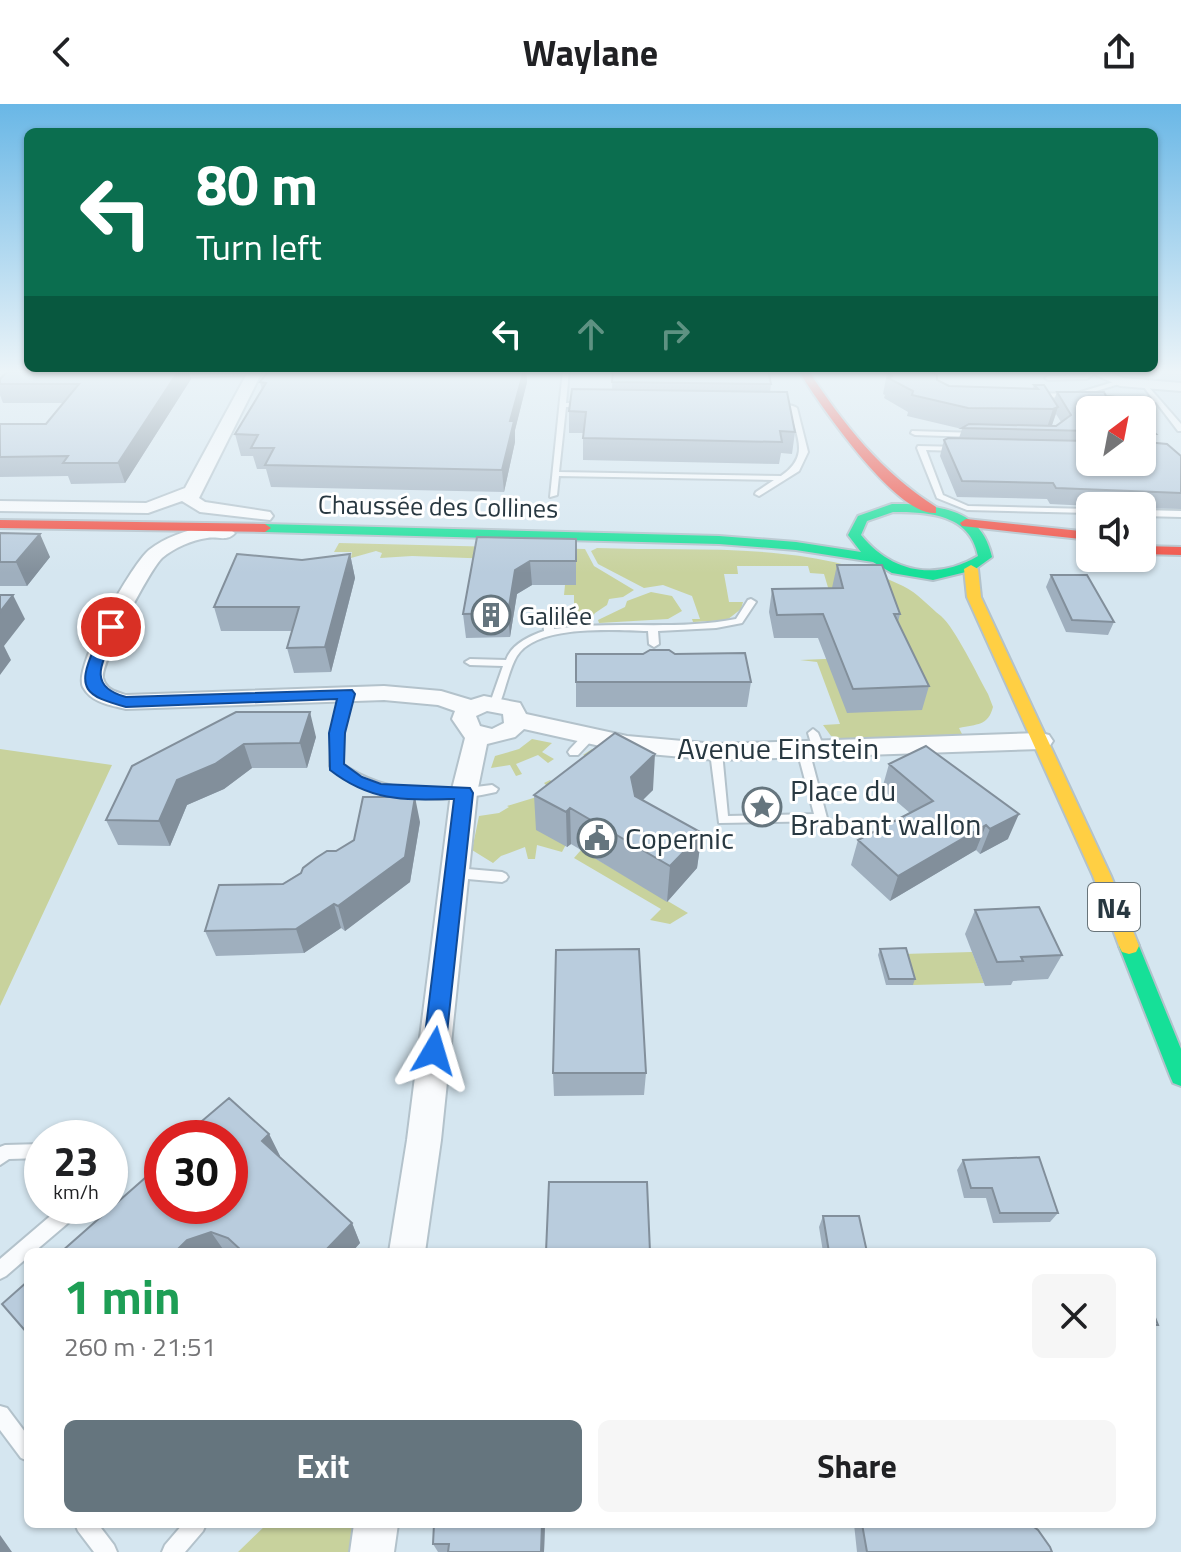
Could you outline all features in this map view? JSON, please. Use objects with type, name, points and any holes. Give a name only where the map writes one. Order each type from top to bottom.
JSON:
[{"type":"main road","points":[[848,438],[898,489],[932,510],[966,523],[1076,535]]},
{"type":"main road","points":[[854,447],[875,512]]},
{"type":"main road","points":[[873,558],[859,547],[849,525],[875,512],[912,508],[932,510]]},
{"type":"main road","name":"Chaussée des Collines","points":[[0,509],[803,529]]},
{"type":"main road","name":"N4","points":[[966,523],[980,533],[987,545],[986,559],[974,597],[1102,876],[1181,1076]]},
{"type":"main road","name":"Chaussée des Collines","points":[[0,524],[448,531],[733,542],[873,558],[908,572]]},
{"type":"main road","points":[[1156,538],[1181,539]]},
{"type":"main road","points":[[1025,548],[1076,549]]},
{"type":"main road","points":[[1156,550],[1181,551]]},
{"type":"main road","points":[[908,572],[931,575],[986,559]]},
{"type":"main road","points":[[908,572],[933,590]]},
{"type":"main road","name":"N4","points":[[972,639],[1041,741]]},
{"type":"street","points":[[220,438],[190,500],[200,507],[264,516]]},
{"type":"street","points":[[0,509],[148,508],[192,491]]},
{"type":"street","points":[[128,527],[145,535],[153,544],[153,556]]},
{"type":"street","points":[[448,531],[411,537],[206,532],[172,543],[153,556],[111,627],[91,673],[93,685],[104,696],[126,702],[347,694],[427,696],[474,722],[509,732],[517,720]]},
{"type":"street","points":[[474,722],[495,703]]},
{"type":"street","name":"Avenue Einstein","points":[[495,703],[512,708],[517,720],[582,743],[716,752],[812,744],[928,750],[1041,741]]},
{"type":"street","points":[[408,1248],[456,873],[478,791],[474,722]]},
{"type":"street","points":[[372,1552],[375,1528]]},
{"type":"lane","points":[[553,495],[559,438]]},
{"type":"lane","points":[[759,494],[796,469],[804,452],[800,438]]},
{"type":"lane","points":[[967,450],[921,448],[940,496],[967,508],[1076,511]]},
{"type":"lane","points":[[555,474],[783,478]]},
{"type":"lane","points":[[1156,513],[1181,514]]},
{"type":"lane","points":[[495,703],[513,653],[549,632],[711,628],[739,621],[751,602]]},
{"type":"lane","points":[[548,616],[549,632]]},
{"type":"lane","points":[[653,628],[654,644]]},
{"type":"lane","points":[[470,662],[509,663]]},
{"type":"lane","points":[[347,694],[337,733],[336,766],[356,781],[379,790],[405,794],[478,791]]},
{"type":"lane","points":[[716,752],[723,820],[821,818],[812,744]]},
{"type":"lane","points":[[456,873],[502,877]]},
{"type":"lane","points":[[0,1157],[5,1152],[24,1151]]},
{"type":"lane","points":[[26,1248],[54,1224]]},
{"type":"lane","points":[[0,1270],[24,1250]]},
{"type":"lane","points":[[0,1415],[24,1446]]},
{"type":"lane","points":[[88,1528],[107,1552]]},
{"type":"lane","points":[[172,1552],[193,1528]]},
{"type":"green space","points":[[339,543],[585,549],[594,566],[634,590],[623,597],[609,599],[607,605],[595,613],[589,622],[567,625],[555,620],[556,616],[574,615],[574,595],[564,595],[565,585],[576,584],[576,562],[412,556],[380,558],[382,553],[376,551],[351,558],[352,552],[334,552]]},
{"type":"green space","points":[[597,548],[753,551],[792,555],[867,571],[903,586],[941,616],[953,631],[988,694],[993,707],[991,713],[981,723],[959,728],[962,734],[850,740],[831,736],[823,725],[840,724],[817,662],[800,660],[849,658],[824,574],[810,573],[808,566],[737,566],[738,574],[724,574],[729,602],[743,602],[741,609],[727,620],[693,622],[692,619],[700,619],[692,596],[663,585],[644,588],[598,564],[591,551]]},
{"type":"green space","points":[[651,592],[672,596],[682,611],[668,619],[599,623],[598,620],[625,607],[627,601]]},
{"type":"green space","points":[[532,739],[552,743],[542,752],[554,759],[548,763],[538,755],[516,764],[522,774],[516,776],[510,765],[491,768],[495,756],[519,749]]},
{"type":"green space","points":[[0,749],[112,765],[0,1006]]},
{"type":"green space","points":[[592,749],[613,755],[562,852],[537,845],[535,859],[528,859],[525,847],[501,856],[493,863],[472,850],[479,816],[499,813],[507,806],[553,792],[544,783],[550,780],[560,790],[597,760],[583,755]]},
{"type":"green space","points":[[581,850],[688,913],[670,924],[650,920],[661,909],[574,858]]},
{"type":"green space","points":[[972,952],[984,983],[913,985],[903,954]]},
{"type":"green space","points":[[263,1528],[355,1528],[352,1552],[238,1552]]},
{"type":"building","points":[[0,438],[135,438],[118,463],[63,463],[68,456],[0,457]]},
{"type":"building","points":[[257,438],[510,438],[502,470],[265,465],[274,448],[251,448]]},
{"type":"building","points":[[583,438],[781,438],[782,442]]},
{"type":"building","points":[[944,440],[1076,441],[1076,476],[1156,476],[1156,443],[1167,444],[1181,456],[1181,493],[1056,488],[1053,483],[962,481]]},
{"type":"building","points":[[0,533],[40,534],[16,562],[0,562]]},
{"type":"building","points":[[477,537],[576,539],[576,561],[530,561],[515,570],[508,613],[463,614]]},
{"type":"building","points":[[237,554],[302,560],[350,554],[325,647],[287,648],[299,607],[214,607]]},
{"type":"building","points":[[837,565],[882,565],[900,614],[894,614],[929,686],[853,689],[823,614],[777,615],[772,589],[843,588]]},
{"type":"building","points":[[1051,575],[1087,575],[1114,622],[1072,620]]},
{"type":"building","points":[[0,595],[13,595],[0,612]]},
{"type":"building","points":[[650,650],[669,650],[675,654],[745,653],[751,682],[576,682],[576,654],[643,654]]},
{"type":"building","points":[[236,712],[310,712],[300,743],[244,744],[215,764],[177,780],[159,821],[106,820],[132,766]]},
{"type":"building","points":[[615,733],[655,754],[631,777],[635,796],[702,833],[670,866],[570,808],[566,812],[534,795]]},
{"type":"building","points":[[926,746],[1019,814],[990,829],[986,825],[898,876],[858,840],[933,801],[889,764]]},
{"type":"building","points":[[363,797],[415,797],[405,857],[338,906],[334,904],[296,929],[205,931],[219,885],[283,884],[327,851],[336,851],[354,840]]},
{"type":"building","points":[[1039,907],[1062,955],[1021,957],[1023,961],[997,962],[975,910]]},
{"type":"building","points":[[906,948],[915,979],[889,979],[880,949]]},
{"type":"building","points":[[639,949],[646,1073],[553,1073],[556,950]]},
{"type":"building","points":[[229,1098],[269,1134],[262,1141],[352,1223],[328,1248],[239,1248],[228,1238],[211,1232],[187,1240],[179,1248],[66,1248],[93,1224],[128,1224],[128,1193],[144,1179],[144,1224],[248,1224],[248,1120],[203,1120]]},
{"type":"building","points":[[1039,1157],[1058,1213],[1000,1213],[992,1188],[971,1188],[963,1160]]},
{"type":"building","points":[[549,1182],[647,1182],[650,1248],[546,1248]]},
{"type":"building","points":[[823,1216],[859,1216],[866,1248],[828,1248]]},
{"type":"building","points":[[24,1285],[24,1329],[2,1304]]},
{"type":"building","points":[[434,1528],[542,1528],[541,1552],[448,1552],[449,1544],[433,1544]]},
{"type":"building","points":[[863,1528],[1035,1528],[1052,1552],[867,1552]]},
{"type":"traffic: fast","points":[[892,508],[937,511],[964,521],[975,530],[985,557],[969,567],[933,576],[897,570],[881,562],[854,535],[862,519],[892,508]]},
{"type":"traffic: fast","points":[[265,528],[719,540],[796,546],[873,558]]},
{"type":"traffic: fast","points":[[1129,946],[1181,1076]]},
{"type":"traffic: slow","points":[[971,569],[974,597],[1102,876],[1129,946]]},
{"type":"traffic: jam","points":[[850,438],[892,482],[932,510]]},
{"type":"traffic: jam","points":[[966,523],[1076,535]]},
{"type":"traffic: jam","points":[[0,524],[265,528]]},
{"type":"traffic: jam","points":[[1156,550],[1181,551]]},
{"type":"place","name":"Galilée","points":[[491,615]]},
{"type":"place","name":"Place du Brabant wallon","points":[[762,807]]},
{"type":"place","name":"Copernic","points":[[597,838]]},
{"type":"route","points":[[111,627],[91,673],[93,685],[104,696],[126,702],[347,694],[337,733],[336,766],[356,781],[379,790],[405,794],[464,793],[434,1051]]}]
